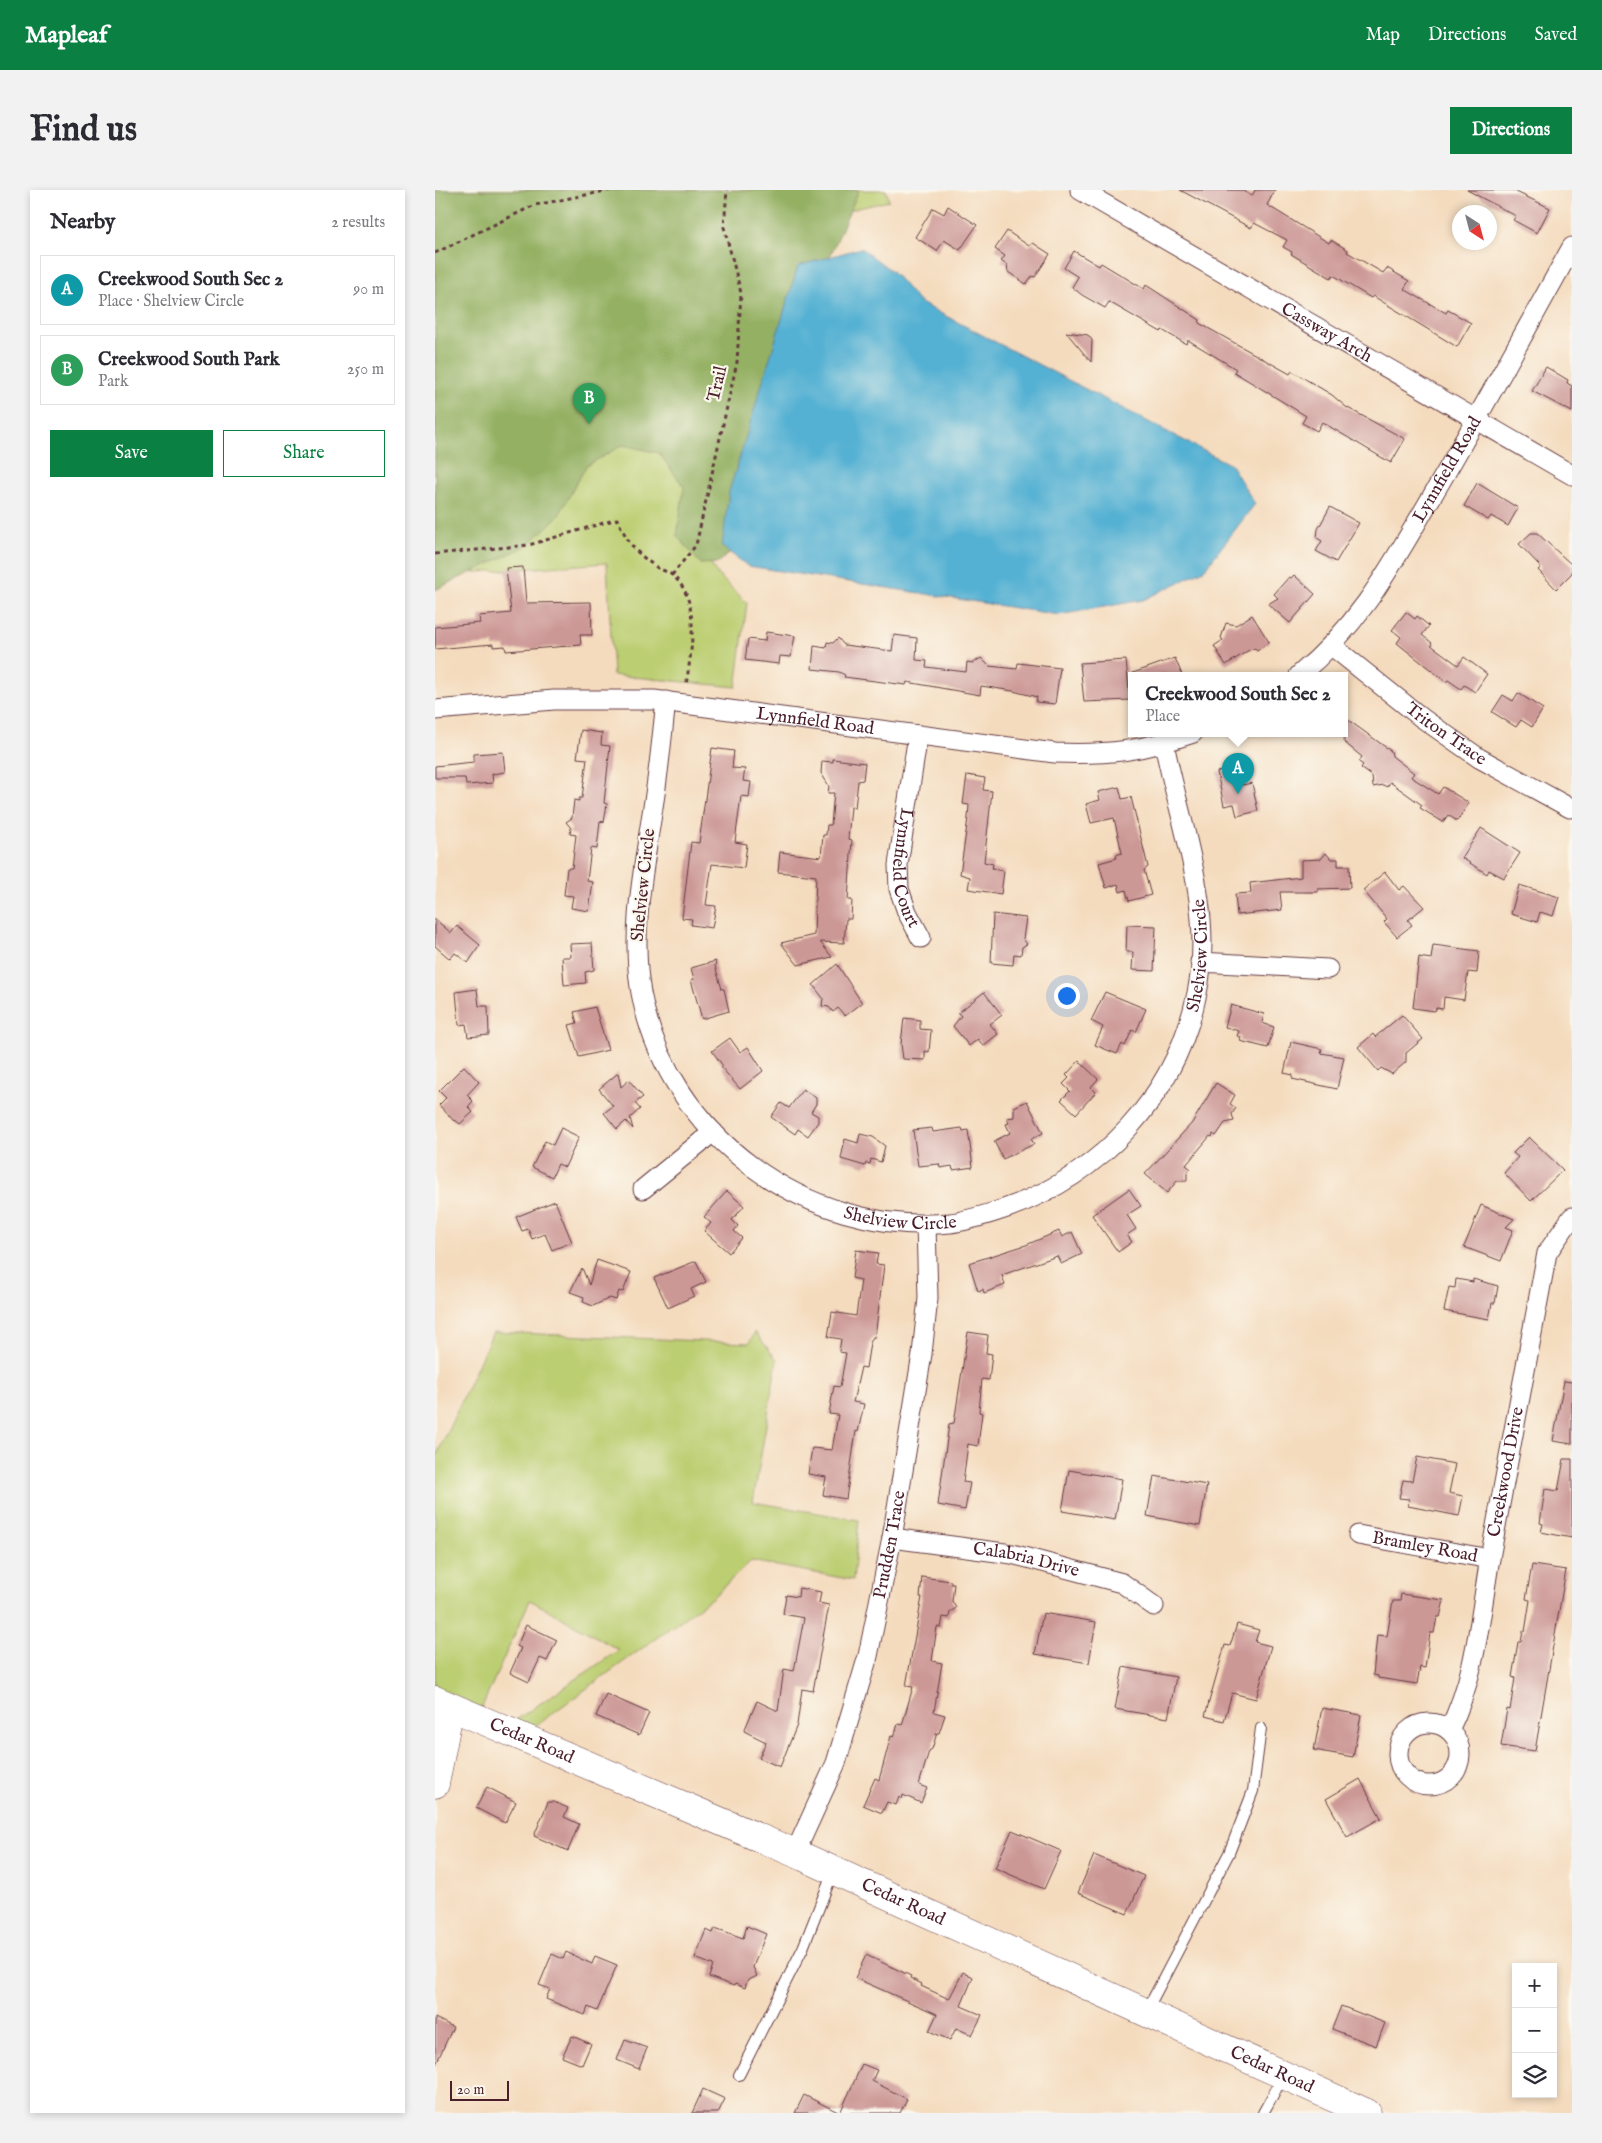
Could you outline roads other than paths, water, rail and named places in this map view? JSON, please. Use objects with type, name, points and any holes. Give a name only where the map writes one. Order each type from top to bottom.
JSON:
[{"type":"street","name":"Cassway Arch","points":[[1080,190],[1572,475]]},
{"type":"street","name":"Lynnfield Road","points":[[1302,672],[1345,632],[1386,575],[1476,421],[1572,247]]},
{"type":"street","name":"Triton Trace","points":[[1332,646],[1422,718],[1479,758],[1570,808]]},
{"type":"street","name":"Lynnfield Road","points":[[435,710],[554,700],[675,702],[1055,753],[1103,754],[1130,751],[1181,737]]},
{"type":"street","name":"Shelview Circle","points":[[675,702],[653,805],[641,877],[637,937],[641,993],[654,1038],[664,1061],[685,1099],[737,1157],[790,1191],[808,1200],[886,1222],[952,1223],[979,1217],[1026,1202],[1065,1182],[1127,1133],[1153,1100],[1173,1066],[1187,1030],[1198,990],[1201,919],[1195,868],[1173,786],[1164,743]]},
{"type":"street","name":"Lynnfield Court","points":[[918,735],[898,865],[899,889],[907,912],[921,938]]},
{"type":"street","points":[[1200,962],[1328,969]]},
{"type":"street","points":[[643,1189],[713,1132]]},
{"type":"street","name":"Creekwood Drive","points":[[1449,1730],[1460,1709],[1475,1654],[1490,1559],[1547,1253],[1572,1218]]},
{"type":"street","name":"Prudden Trace","points":[[795,1853],[836,1763],[868,1656],[892,1538],[922,1354],[928,1298],[925,1224]]},
{"type":"street","name":"Bramley Road","points":[[1358,1535],[1490,1559]]},
{"type":"street","name":"Calabria Drive","points":[[892,1538],[1012,1554],[1122,1583],[1154,1606]]},
{"type":"street","points":[[435,1784],[442,1704]]},
{"type":"street","name":"Cedar Road","points":[[442,1704],[795,1853],[833,1872],[1367,2113]]},
{"type":"lane","points":[[1146,2013],[1229,1853],[1253,1791],[1261,1728]]},
{"type":"lane","points":[[739,2075],[803,1948],[833,1872]]},
{"type":"lane","points":[[1263,2113],[1284,2075]]},
{"type":"water","points":[[861,248],[893,272],[919,302],[1231,465],[1255,504],[1204,570],[1143,600],[1059,615],[748,566],[722,547],[729,492],[798,266]]},
{"type":"place","name":"Creekwood South Park","points":[[589,424]]},
{"type":"place","name":"Creekwood South Sec 2","points":[[1238,794]]}]
